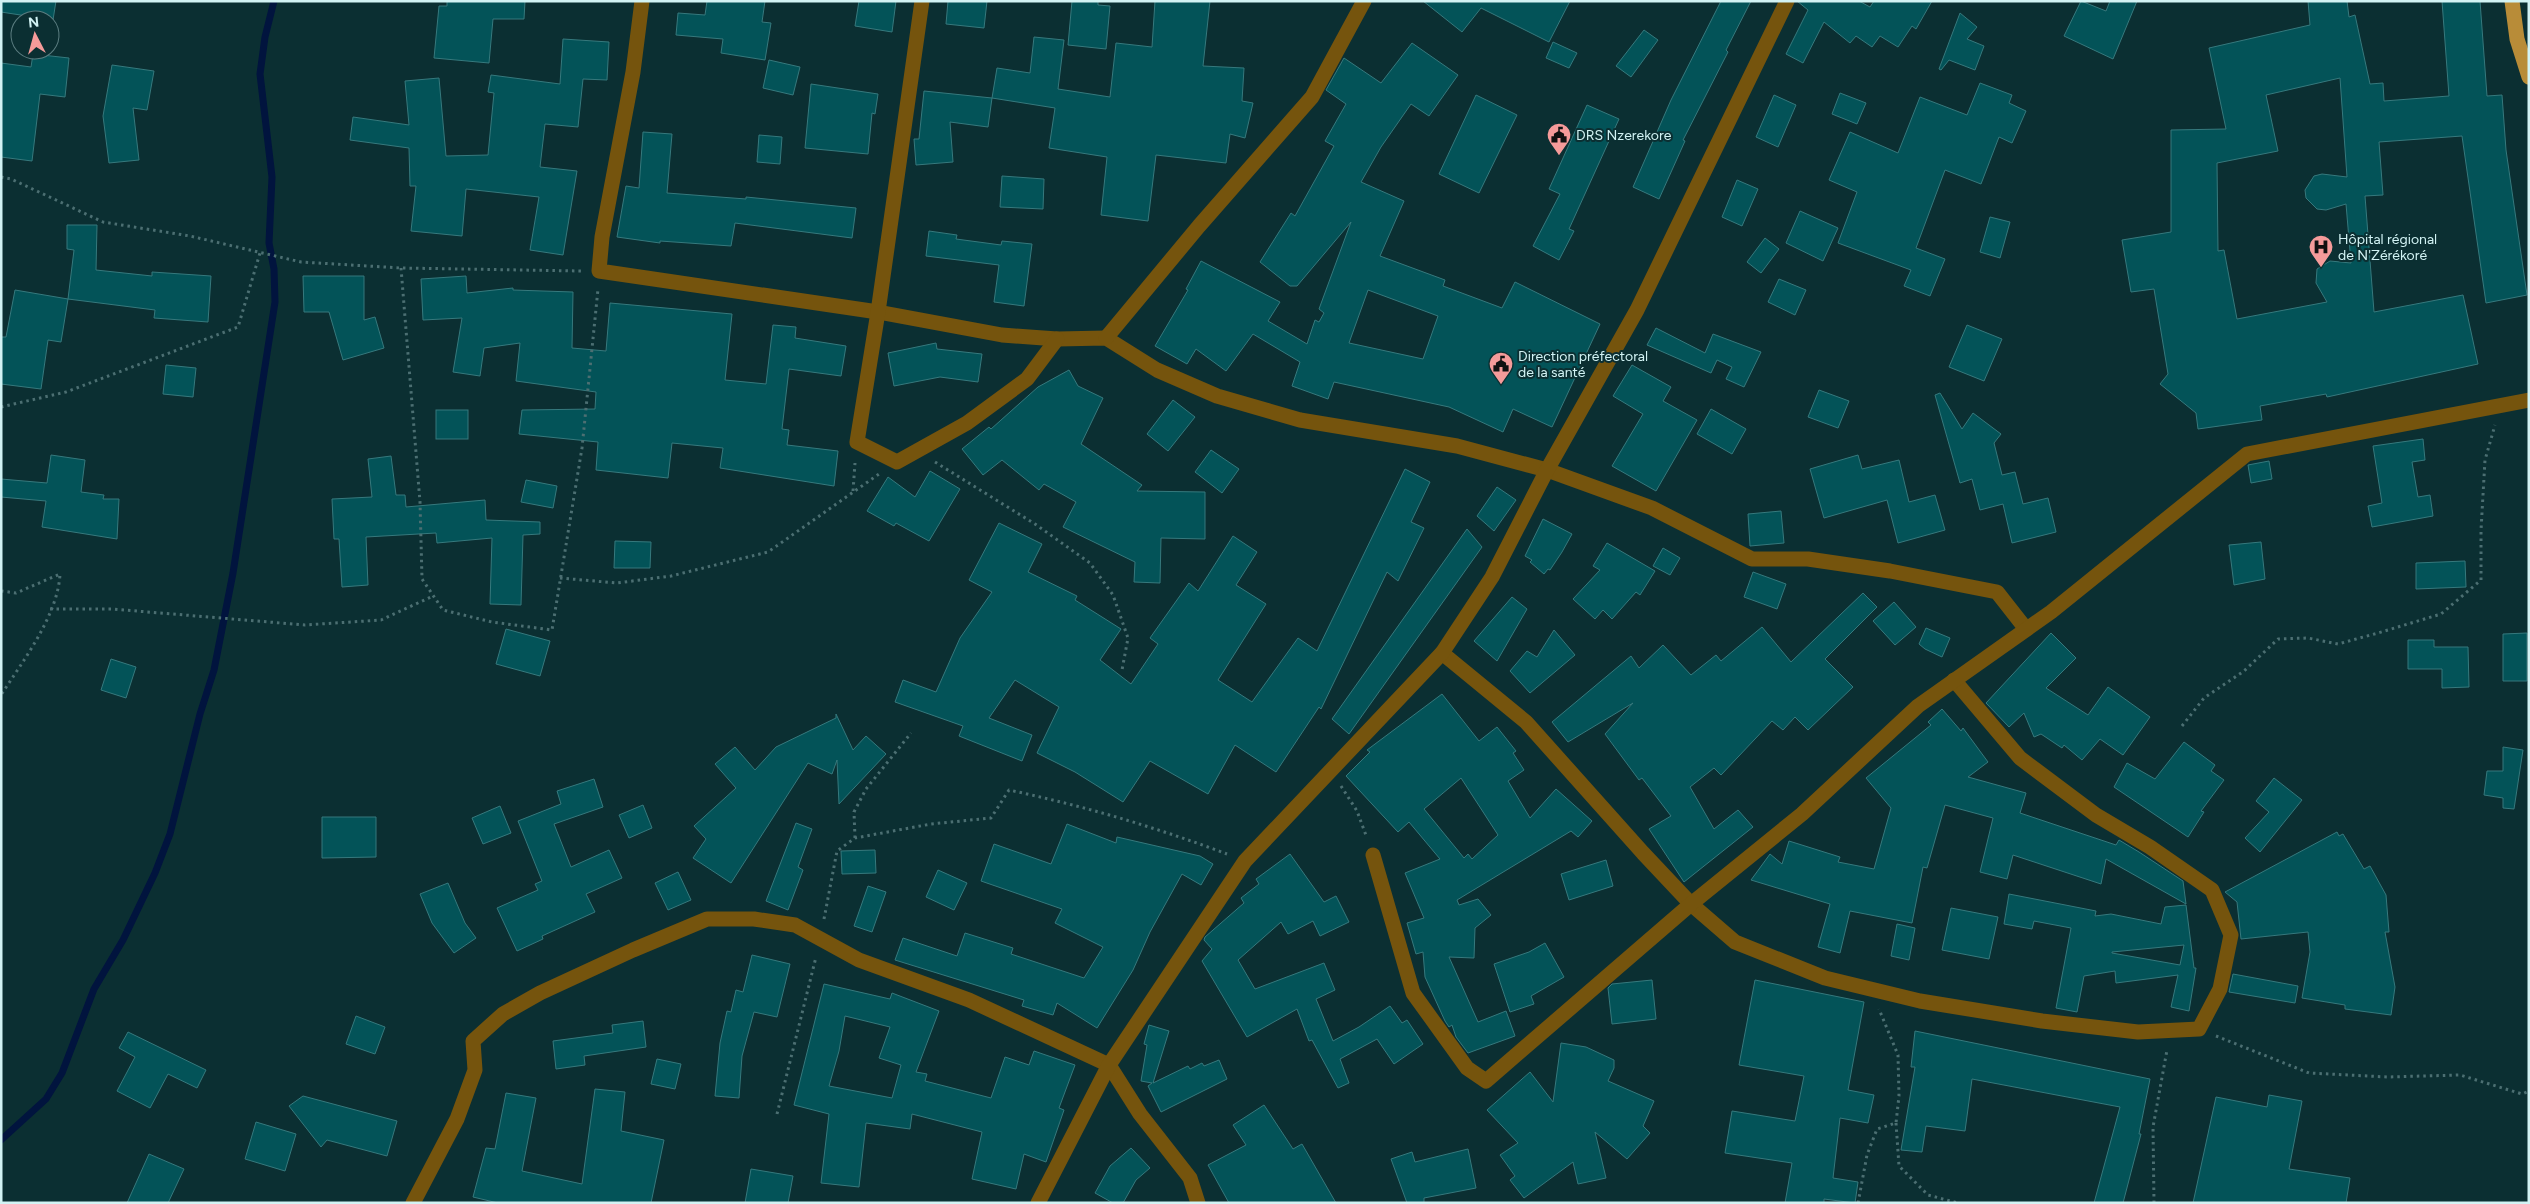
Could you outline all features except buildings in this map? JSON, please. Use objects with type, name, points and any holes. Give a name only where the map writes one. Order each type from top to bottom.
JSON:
[{"type":"highway","points":[[2512,1],[2517,39],[2529,77]]},
{"type":"street","points":[[642,1],[633,72],[602,237],[599,271],[878,312],[1002,335],[1057,339],[1106,338],[1157,370],[1217,396],[1300,420],[1458,446],[1547,470],[1652,508],[1752,559],[1808,559],[1997,592],[2026,629]]},
{"type":"street","points":[[922,1],[878,312],[857,442],[897,462],[967,423],[1027,379],[1057,339]]},
{"type":"street","points":[[1106,338],[1199,226],[1312,97],[1364,1]]},
{"type":"street","points":[[1038,1203],[1109,1065],[1245,861],[1442,653],[1492,577],[1547,470],[1637,310],[1787,1]]},
{"type":"street","points":[[1373,855],[1413,993],[1467,1068],[1486,1081],[1691,904],[1802,814],[1918,706],[2026,629],[2247,454],[2529,400]]},
{"type":"street","points":[[1442,653],[1526,722],[1691,904],[1735,942],[1825,978],[1920,1001],[2042,1021],[2138,1032],[2199,1029],[2220,989],[2231,935],[2212,890],[2150,847],[2096,816],[2020,758],[1954,680]]},
{"type":"street","points":[[413,1203],[457,1119],[475,1070],[473,1041],[503,1014],[540,993],[633,950],[707,920],[754,919],[795,925],[859,960],[969,1000],[1109,1065],[1140,1114],[1190,1178],[1198,1203]]},
{"type":"path","points":[[1,177],[11,179],[103,222],[190,236],[301,262],[400,268],[599,271],[582,448],[552,630],[492,622],[443,610],[422,579],[420,502],[400,268]]},
{"type":"path","points":[[1,407],[66,392],[238,327],[260,252]]},
{"type":"path","points":[[2182,726],[2204,698],[2244,671],[2278,640],[2308,638],[2338,644],[2378,633],[2442,614],[2481,580],[2481,530],[2485,460],[2500,405]]},
{"type":"path","points":[[853,492],[857,442]]},
{"type":"path","points":[[917,451],[1035,524],[1090,563],[1114,595],[1128,638],[1122,670]]},
{"type":"path","points":[[560,578],[617,583],[671,576],[768,552],[897,462]]},
{"type":"path","points":[[1,591],[16,593],[60,574],[59,588],[39,634],[1,695]]},
{"type":"path","points":[[50,609],[112,609],[305,625],[382,620],[434,596]]},
{"type":"path","points":[[855,838],[854,812],[866,789],[911,733]]},
{"type":"path","points":[[1330,771],[1357,811],[1373,855]]},
{"type":"path","points":[[777,1114],[820,939],[837,851],[855,838],[931,824],[991,818],[1009,790],[1071,803],[1159,828],[1245,861]]},
{"type":"path","points":[[1869,988],[1898,1055],[1899,1096],[1896,1123],[1899,1166],[1928,1195],[1958,1203]]},
{"type":"path","points":[[2199,1029],[2308,1073],[2387,1076],[2460,1075],[2522,1094],[2529,1091]]},
{"type":"path","points":[[2154,1203],[2153,1127],[2171,1030]]},
{"type":"path","points":[[1858,1203],[1867,1155],[1877,1129],[1896,1123]]},
{"type":"waterway","points":[[1,1140],[46,1099],[62,1073],[94,989],[123,940],[155,873],[170,834],[200,714],[214,670],[233,573],[275,302],[274,269],[269,243],[272,177],[260,74],[265,37],[274,1]]},
{"type":"place","name":"DRS Nzerekore","points":[[1559,156]]},
{"type":"place","name":"Hôpital régional de N'Zérékoré","points":[[2321,268]]},
{"type":"place","name":"Direction préfectoral de la santé","points":[[1501,385]]}]
